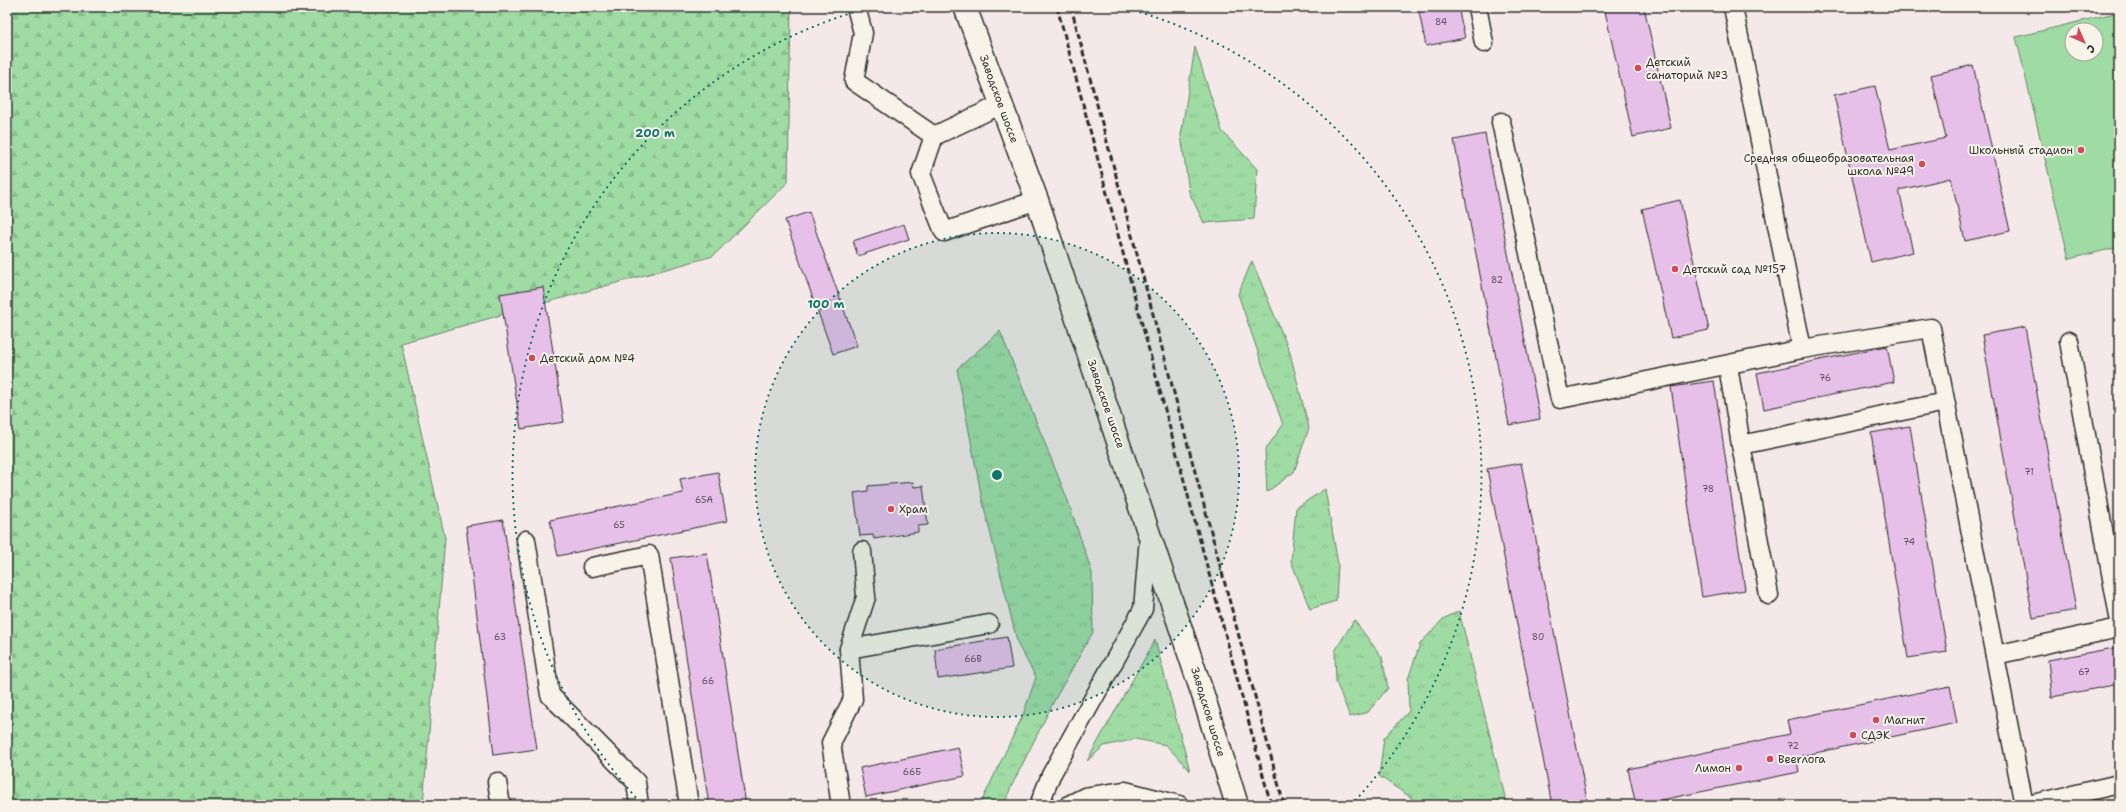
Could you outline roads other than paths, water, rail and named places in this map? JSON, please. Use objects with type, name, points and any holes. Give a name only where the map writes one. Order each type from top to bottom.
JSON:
[{"type":"main road","name":"Заводское шоссе","points":[[965,7],[1000,105],[1037,200],[1150,533],[1237,805]]},
{"type":"street","points":[[856,7],[863,33],[854,81],[934,136]]},
{"type":"street","points":[[1477,7],[1484,43]]},
{"type":"street","points":[[1733,7],[1802,349]]},
{"type":"street","points":[[1000,105],[934,136],[921,174],[944,232],[1037,200]]},
{"type":"street","points":[[1501,122],[1560,400],[1728,366],[1802,349],[1931,328],[2024,805]]},
{"type":"street","points":[[2069,341],[2119,617]]},
{"type":"street","points":[[1728,366],[1769,595]]},
{"type":"street","points":[[1741,445],[1946,402]]},
{"type":"street","points":[[1039,805],[1051,775],[1143,609],[1150,533]]},
{"type":"street","points":[[526,540],[550,694],[636,782],[639,805]]},
{"type":"street","points":[[841,805],[831,743],[853,699],[849,649],[866,597],[862,552]]},
{"type":"street","points":[[592,567],[649,555],[689,805]]},
{"type":"street","points":[[849,649],[988,624]]},
{"type":"street","points":[[1995,655],[2119,628]]},
{"type":"street","points":[[497,782],[501,805]]},
{"type":"street","points":[[2028,805],[2119,784]]},
{"type":"street","points":[[1068,805],[1085,797],[1125,792],[1179,805]]},
{"type":"railway","points":[[1057,7],[1271,805]]},
{"type":"railway","points":[[1071,7],[1284,805]]},
{"type":"place","name":"Детский санаторий №3","points":[[1638,68]]},
{"type":"place","name":"Школьный стадион","points":[[2081,150]]},
{"type":"place","name":"Средняя общеобразовательная школа №49","points":[[1922,164]]},
{"type":"place","name":"Детский сад №157","points":[[1675,269]]},
{"type":"place","name":"Детский дом №4","points":[[532,358]]},
{"type":"place","name":"Храм","points":[[891,509]]},
{"type":"place","name":"Магнит","points":[[1876,720]]},
{"type":"place","name":"СДЭК","points":[[1853,735]]},
{"type":"place","name":"Beerлога","points":[[1770,759]]},
{"type":"place","name":"Лимон","points":[[1739,768]]}]
